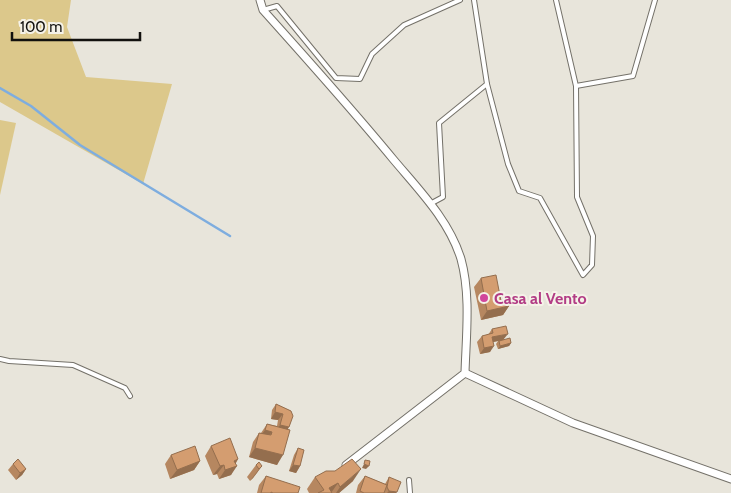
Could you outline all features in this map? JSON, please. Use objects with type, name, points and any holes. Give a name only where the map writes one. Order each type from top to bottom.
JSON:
[{"type":"street","points":[[260,0],[263,10],[345,101],[430,204],[450,233],[464,276],[467,331],[465,373],[342,469]]},
{"type":"street","points":[[465,373],[572,423],[731,479]]},
{"type":"lane","points":[[263,10],[277,6],[336,78],[360,79],[372,54],[404,25],[460,0]]},
{"type":"lane","points":[[474,0],[488,84],[508,164],[519,191],[540,198],[583,275],[592,265],[593,236],[577,197],[576,86],[556,0]]},
{"type":"lane","points":[[576,86],[633,76],[655,0]]},
{"type":"lane","points":[[430,204],[443,198],[439,122],[488,84]]},
{"type":"lane","points":[[0,359],[73,365],[125,388],[130,396]]},
{"type":"lane","points":[[409,480],[410,493]]},
{"type":"shaded area","points":[[0,0],[71,0],[67,27],[86,77],[172,84],[143,184],[0,102]]},
{"type":"shaded area","points":[[0,120],[16,123],[0,195]]},
{"type":"building","points":[[496,275],[501,301],[508,300],[509,306],[487,311],[481,278]]},
{"type":"building","points":[[506,326],[508,334],[492,337],[494,346],[484,348],[482,336],[493,333],[492,329]]},
{"type":"building","points":[[510,338],[511,343],[500,346],[499,341]]},
{"type":"building","points":[[276,404],[291,411],[293,416],[289,427],[280,425],[283,414],[275,412]]},
{"type":"building","points":[[267,424],[290,430],[283,455],[255,448],[259,433],[271,435],[272,432],[265,430]]},
{"type":"building","points":[[230,438],[238,459],[234,461],[237,466],[225,470],[224,465],[220,466],[211,446]]},
{"type":"building","points":[[195,446],[200,461],[177,470],[171,455]]},
{"type":"building","points":[[298,448],[304,450],[300,466],[293,465]]},
{"type":"building","points":[[18,459],[26,469],[20,473],[13,464]]},
{"type":"building","points":[[352,459],[361,469],[340,487],[338,483],[329,488],[332,493],[318,493],[324,490],[315,477],[326,471],[335,471]]},
{"type":"building","points":[[365,460],[370,461],[369,466],[364,464]]},
{"type":"building","points":[[259,462],[262,466],[259,469],[256,465]]},
{"type":"building","points":[[266,476],[300,487],[298,493],[261,493]]},
{"type":"building","points":[[365,476],[387,485],[384,493],[364,493],[360,491]]},
{"type":"building","points":[[389,477],[401,482],[397,492],[389,491],[387,487]]},
{"type":"waterway","points":[[0,88],[31,106],[80,145],[230,236]]},
{"type":"place","name":"Casa al Vento","points":[[484,298]]}]
